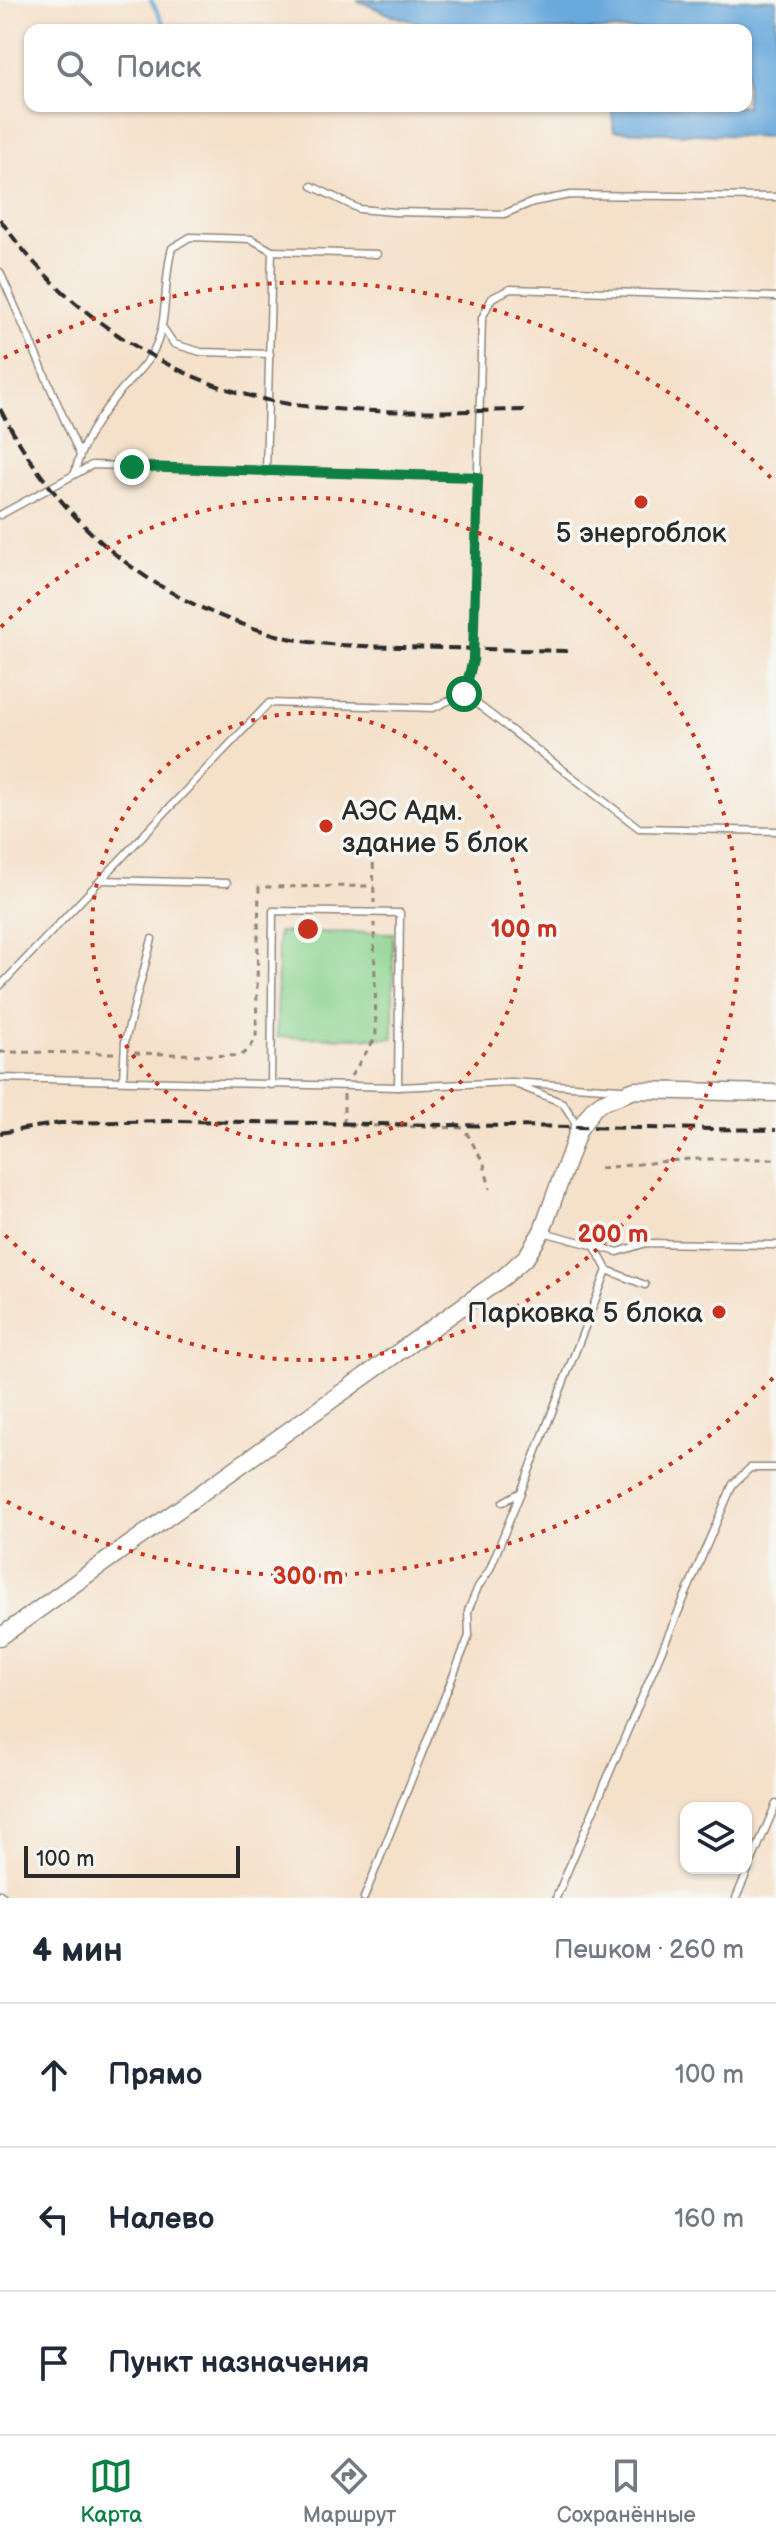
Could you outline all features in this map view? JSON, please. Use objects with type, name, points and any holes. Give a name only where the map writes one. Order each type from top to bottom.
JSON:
[{"type":"main road","points":[[0,1637],[505,1276],[527,1256],[542,1231],[579,1129],[602,1102],[635,1090],[776,1093]]},
{"type":"lane","points":[[312,186],[359,209],[394,212],[504,214],[533,202],[570,195],[776,197]]},
{"type":"lane","points":[[75,473],[79,453],[117,396],[151,356],[163,328],[166,271],[172,248],[190,237],[251,239],[272,251],[377,254]]},
{"type":"lane","points":[[266,472],[272,251]]},
{"type":"lane","points":[[0,272],[79,453]]},
{"type":"lane","points":[[464,694],[473,660],[482,318],[492,298],[510,289],[776,297]]},
{"type":"lane","points":[[163,328],[174,344],[201,352],[270,354]]},
{"type":"lane","points":[[0,515],[92,465],[478,477]]},
{"type":"lane","points":[[464,694],[639,828],[776,831]]},
{"type":"lane","points":[[0,986],[269,703],[433,708],[464,694]]},
{"type":"lane","points":[[101,880],[227,883]]},
{"type":"lane","points":[[271,1085],[273,911],[374,912],[400,913],[398,1087]]},
{"type":"lane","points":[[123,1080],[124,1053],[152,939]]},
{"type":"lane","points":[[0,1078],[398,1087],[511,1082],[635,1090]]},
{"type":"lane","points":[[511,1082],[563,1103],[579,1129]]},
{"type":"lane","points":[[542,1231],[618,1252],[646,1243],[776,1245]]},
{"type":"lane","points":[[595,1247],[607,1270],[645,1285]]},
{"type":"lane","points":[[364,1898],[469,1636],[468,1611],[489,1571],[607,1270]]},
{"type":"lane","points":[[556,1898],[733,1484],[750,1468],[776,1468]]},
{"type":"lane","points":[[503,1502],[521,1492]]},
{"type":"lane","points":[[736,1898],[776,1804]]},
{"type":"lane","points":[[0,1894],[5,1898]]},
{"type":"path","points":[[373,851],[376,1037]]},
{"type":"path","points":[[0,1052],[240,1056],[249,1050],[256,1037],[259,887],[374,886]]},
{"type":"path","points":[[344,1125],[464,1128],[484,1164],[490,1189]]},
{"type":"path","points":[[600,1168],[689,1159],[776,1159]]},
{"type":"green space","points":[[278,932],[393,933],[393,1038],[277,1037]]},
{"type":"water","points":[[357,0],[776,0],[776,137],[614,131],[612,112],[752,112],[752,24],[423,24],[391,15]]},
{"type":"waterway","points":[[151,0],[164,24]]},
{"type":"railway","points":[[0,219],[53,282],[119,336],[155,358],[232,391],[272,401],[333,409],[398,412],[526,410]]},
{"type":"railway","points":[[0,409],[25,452],[53,490],[83,525],[116,555],[153,581],[236,622],[284,637],[341,645],[569,651]]},
{"type":"railway","points":[[0,1133],[60,1123],[177,1121],[776,1130]]},
{"type":"place","name":"5 энергоблок","points":[[641,502]]},
{"type":"place","name":"АЭС Адм. здание 5 блок","points":[[326,826]]},
{"type":"place","name":"Парковка 5 блока","points":[[719,1312]]},
{"type":"route","points":[[132,467],[478,477],[473,660],[464,694]]}]
